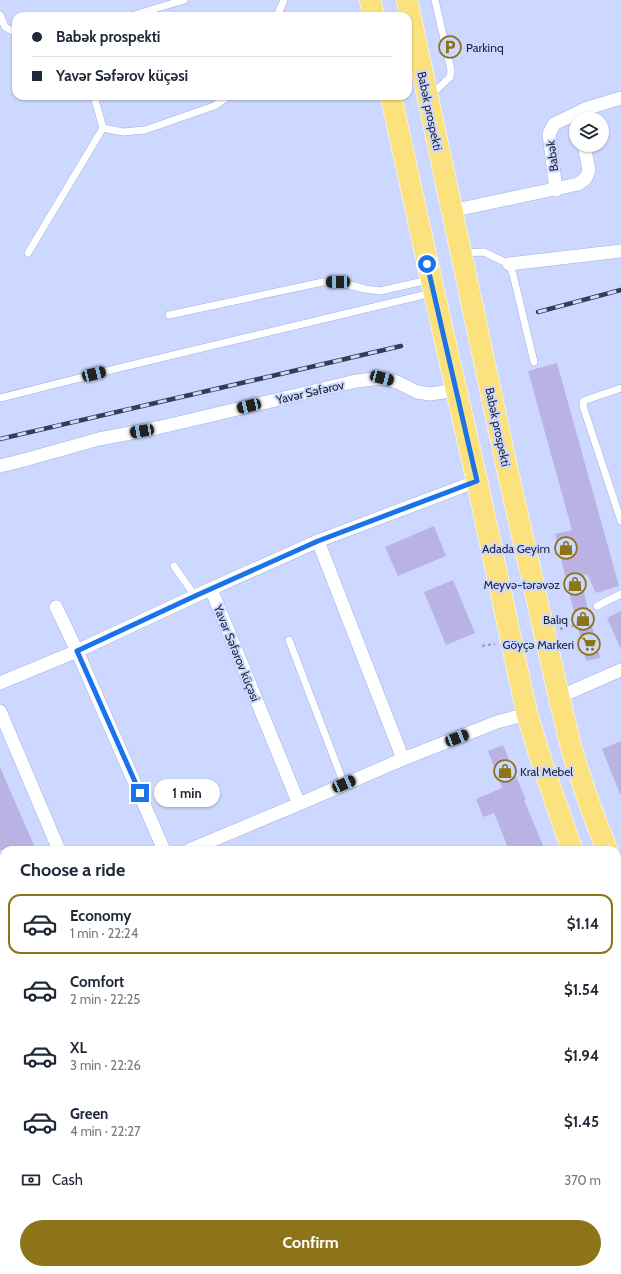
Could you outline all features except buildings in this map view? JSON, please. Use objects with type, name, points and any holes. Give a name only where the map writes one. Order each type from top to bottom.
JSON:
[{"type":"main road","points":[[370,0],[373,12]]},
{"type":"main road","name":"Babək prospekti","points":[[407,0],[410,12]]},
{"type":"main road","name":"Babək prospekti","points":[[412,23],[510,483],[559,697],[572,751],[590,806],[605,846]]},
{"type":"main road","points":[[392,100],[432,286],[477,481],[527,714],[544,771],[571,846]]},
{"type":"street","name":"Babək","points":[[582,112],[585,109],[621,98]]},
{"type":"street","name":"Babək","points":[[556,190],[549,134],[554,124],[569,119]]},
{"type":"street","points":[[451,211],[556,190],[578,184],[586,178],[590,170],[586,152]]},
{"type":"street","points":[[509,264],[621,251]]},
{"type":"street","name":"Yavər Səfərov","points":[[0,466],[99,439],[157,428],[356,381],[382,378],[397,382],[417,392],[430,394],[456,390]]},
{"type":"street","points":[[0,683],[77,651],[318,541],[477,481]]},
{"type":"street","points":[[318,541],[403,759]]},
{"type":"street","name":"Yavər Səfərov küçəsi","points":[[211,589],[299,804]]},
{"type":"street","points":[[56,607],[77,651],[162,846]]},
{"type":"street","points":[[559,697],[621,670]]},
{"type":"street","points":[[0,711],[57,846]]},
{"type":"street","points":[[199,846],[403,759],[497,722],[527,714]]},
{"type":"lane","points":[[144,12],[184,0]]},
{"type":"lane","points":[[279,12],[284,0]]},
{"type":"lane","points":[[428,98],[450,77],[451,70],[435,0]]},
{"type":"lane","points":[[0,15],[5,27],[12,31]]},
{"type":"lane","points":[[28,253],[103,128],[95,100]]},
{"type":"lane","points":[[103,128],[123,132],[145,130],[214,106],[223,100]]},
{"type":"lane","points":[[460,253],[484,252],[509,264],[513,274],[534,362]]},
{"type":"lane","points":[[169,316],[323,282],[338,282],[380,291],[432,286]]},
{"type":"lane","points":[[0,398],[432,286]]},
{"type":"lane","points":[[621,388],[583,402],[583,406],[621,521]]},
{"type":"lane","points":[[174,566],[195,596]]},
{"type":"lane","points":[[597,606],[621,594]]},
{"type":"lane","points":[[289,640],[344,784]]},
{"type":"railway","points":[[538,312],[621,290]]},
{"type":"railway","points":[[0,439],[401,346]]},
{"type":"place","name":"Parkinq","points":[[450,47]]},
{"type":"place","name":"Adada Geyim","points":[[566,548]]},
{"type":"place","name":"Meyvə-tərəvəz","points":[[575,584]]},
{"type":"place","name":"Balıq","points":[[583,619]]},
{"type":"place","name":"Göyçə Markeri","points":[[589,644]]},
{"type":"place","name":"Kral Mebel","points":[[505,771]]},
{"type":"route","points":[[140,793],[77,651],[318,541],[477,481],[427,264]]}]
